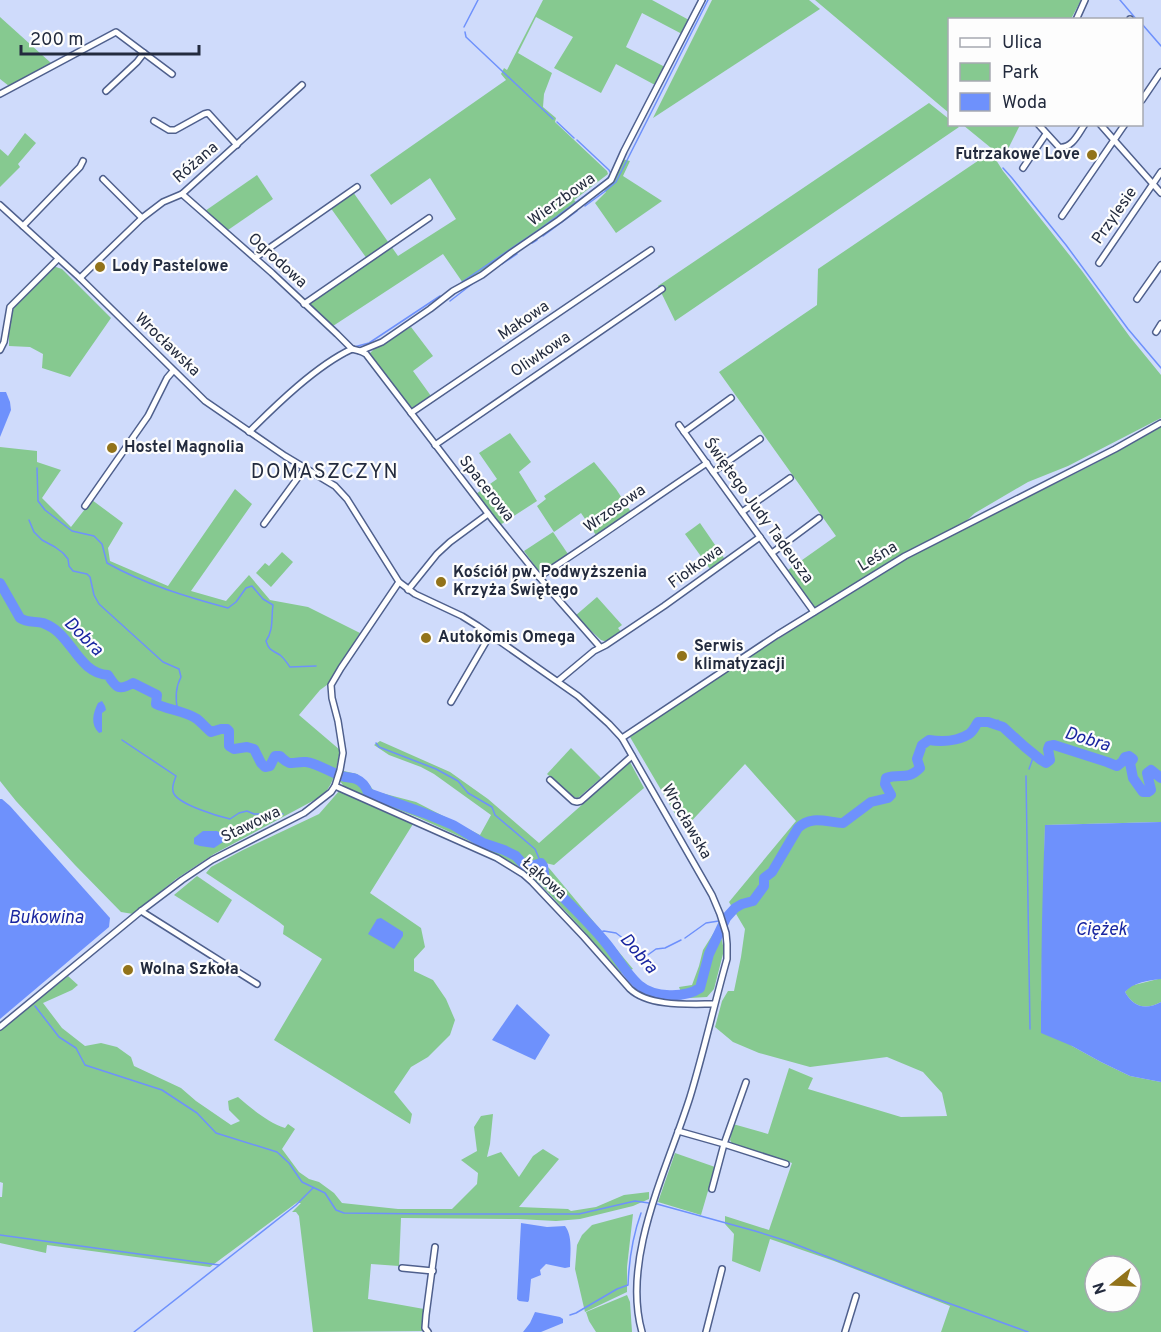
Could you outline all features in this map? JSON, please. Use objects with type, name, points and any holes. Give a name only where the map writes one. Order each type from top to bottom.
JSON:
[{"type":"street","name":"Wierzbowa","points":[[360,351],[382,342],[453,291],[482,275],[611,180],[702,0]]},
{"type":"street","points":[[1077,18],[1085,0]]},
{"type":"street","points":[[0,94],[116,32],[172,74]]},
{"type":"street","points":[[106,91],[138,62],[144,53]]},
{"type":"street","points":[[1143,99],[1161,72]]},
{"type":"street","name":"Różana","points":[[80,278],[142,218],[163,202],[182,194],[302,85]]},
{"type":"street","name":"Różana","points":[[154,121],[169,130],[175,130],[208,113],[237,145]]},
{"type":"street","points":[[1040,126],[1059,147],[1066,148],[1084,126]]},
{"type":"street","name":"Przylesie","points":[[1102,126],[1161,193]]},
{"type":"street","points":[[1062,216],[1124,126]]},
{"type":"street","points":[[1023,168],[1046,134]]},
{"type":"street","points":[[23,226],[80,167],[83,161]]},
{"type":"street","name":"Przylesie","points":[[1099,263],[1161,172]]},
{"type":"street","points":[[104,179],[142,218]]},
{"type":"street","points":[[255,258],[357,187]]},
{"type":"street","name":"Ogrodowa","points":[[182,194],[255,258],[337,334],[351,350]]},
{"type":"street","name":"Wrocławska","points":[[0,205],[80,278],[205,400],[249,432],[335,486],[399,582],[408,590],[462,616],[558,681],[593,708],[622,738],[703,878],[726,933],[727,959],[678,1131],[645,1226],[638,1273],[639,1317],[642,1332]]},
{"type":"street","points":[[304,304],[429,218]]},
{"type":"street","name":"Makowa","points":[[411,413],[651,250]]},
{"type":"street","points":[[0,350],[4,342],[10,307],[58,259]]},
{"type":"street","points":[[1137,300],[1161,265]]},
{"type":"street","name":"Oliwkowa","points":[[435,445],[662,288]]},
{"type":"street","points":[[1156,332],[1161,324]]},
{"type":"street","points":[[249,432],[276,406],[341,354],[351,350],[360,351]]},
{"type":"street","name":"Spacerowa","points":[[360,351],[366,354],[539,577],[600,647]]},
{"type":"street","points":[[85,506],[148,416],[167,378],[173,371]]},
{"type":"street","points":[[684,432],[731,398]]},
{"type":"street","name":"Leśna","points":[[622,738],[768,641],[905,556],[1115,449],[1161,423]]},
{"type":"street","name":"Świętego Judy Tadeusza","points":[[679,425],[814,612]]},
{"type":"street","points":[[713,472],[760,439]]},
{"type":"street","name":"Wrzosowa","points":[[539,577],[706,463]]},
{"type":"street","points":[[264,524],[305,468]]},
{"type":"street","points":[[742,512],[790,478]]},
{"type":"street","points":[[408,590],[437,554],[488,514]]},
{"type":"street","points":[[772,553],[819,518]]},
{"type":"street","name":"Fiołkowa","points":[[558,681],[585,657],[674,600],[760,537]]},
{"type":"street","name":"Stawowa","points":[[0,1027],[182,880],[212,860],[304,813],[324,798],[335,786],[343,753],[331,685],[399,582]]},
{"type":"street","points":[[451,702],[490,635]]},
{"type":"street","points":[[550,780],[573,801],[581,801],[632,756]]},
{"type":"street","name":"Łąkowa","points":[[335,786],[497,858],[523,874],[639,996],[680,1004],[714,1004]]},
{"type":"street","points":[[141,911],[257,984]]},
{"type":"street","points":[[712,1189],[724,1144],[746,1082]]},
{"type":"street","points":[[678,1131],[786,1164]]},
{"type":"street","points":[[428,1332],[425,1328],[426,1315],[435,1247]]},
{"type":"street","points":[[402,1268],[433,1271]]},
{"type":"street","points":[[706,1332],[722,1269]]},
{"type":"street","points":[[845,1332],[856,1296]]},
{"type":"green space","points":[[543,0],[652,0],[689,20],[682,34],[642,13],[626,47],[665,67],[655,85],[616,64],[601,93],[554,68],[573,37],[536,17],[518,53],[552,73],[544,94],[543,107],[556,118],[555,122],[608,174],[574,200],[577,203],[463,283],[443,254],[333,326],[310,304],[347,276],[370,263],[330,207],[353,192],[398,256],[456,219],[430,178],[391,205],[370,175],[506,80],[501,74],[504,68],[507,70]]},
{"type":"green space","points":[[712,0],[809,0],[820,9],[653,118]]},
{"type":"green space","points":[[815,0],[1081,0],[1072,18],[948,18],[948,112]]},
{"type":"green space","points":[[0,17],[51,63],[9,86],[0,79]]},
{"type":"green space","points":[[929,103],[948,118],[948,126],[959,127],[675,321],[658,286]]},
{"type":"green space","points":[[964,126],[1020,126],[1003,159]]},
{"type":"green space","points":[[25,133],[36,143],[18,164],[20,167],[0,187],[0,149],[8,156]]},
{"type":"green space","points":[[991,152],[1003,171],[1161,375],[1161,418],[1068,466],[1028,482],[975,513],[965,522],[865,578],[817,608],[813,607],[788,570],[836,536],[719,372],[817,305],[818,269]]},
{"type":"green space","points":[[622,159],[630,161],[623,176],[662,201],[616,233],[595,203],[615,178]]},
{"type":"green space","points":[[257,175],[273,199],[228,230],[205,211]]},
{"type":"green space","points":[[53,266],[62,269],[111,318],[70,377],[42,368],[43,354],[30,347],[9,346],[9,320],[16,303]]},
{"type":"green space","points":[[411,327],[433,356],[413,371],[431,396],[411,409],[369,354],[376,347]]},
{"type":"green space","points":[[1161,427],[1161,822],[1045,825],[1041,1000],[1072,1046],[1130,1076],[1161,1082],[1161,1332],[941,1332],[950,1306],[770,1239],[760,1272],[732,1261],[734,1234],[725,1224],[725,1216],[769,1230],[792,1163],[732,1144],[730,1140],[733,1124],[768,1134],[789,1068],[813,1078],[808,1089],[901,1117],[947,1116],[942,1093],[923,1072],[887,1057],[810,1067],[759,1053],[733,1042],[715,1027],[722,1001],[728,991],[734,991],[745,929],[729,902],[796,821],[745,764],[684,829],[630,737],[768,645],[915,554],[1094,464]]},
{"type":"green space","points":[[510,433],[531,462],[519,472],[537,501],[500,525],[476,494],[497,479],[479,453]]},
{"type":"green space","points":[[0,447],[37,451],[37,462],[61,470],[42,498],[71,527],[92,500],[123,523],[108,548],[110,561],[168,586],[235,489],[252,504],[191,591],[226,601],[249,575],[270,600],[308,607],[360,633],[331,682],[320,690],[299,715],[340,750],[330,786],[322,796],[214,854],[176,879],[133,914],[121,912],[75,865],[0,781]]},
{"type":"green space","points":[[594,462],[631,512],[596,535],[581,513],[554,532],[537,506],[546,499],[544,496]]},
{"type":"green space","points":[[700,523],[724,558],[710,569],[685,534]]},
{"type":"green space","points":[[553,532],[568,554],[541,571],[538,570],[524,551]]},
{"type":"green space","points":[[282,552],[293,562],[271,587],[256,573],[265,563],[269,566]]},
{"type":"green space","points":[[597,597],[622,625],[618,628],[621,632],[607,642],[601,640],[575,616]]},
{"type":"green space","points":[[380,741],[450,772],[488,799],[539,843],[630,762],[644,788],[554,865],[541,862],[549,868],[633,969],[621,973],[540,884],[525,871],[476,844],[345,788],[340,781],[344,771],[357,774],[374,791],[416,802],[480,835],[491,815],[434,774],[389,755],[374,745]]},
{"type":"green space","points":[[571,748],[601,778],[578,798],[547,774]]},
{"type":"green space","points":[[340,790],[413,824],[370,893],[421,928],[425,947],[414,959],[414,971],[433,980],[446,999],[455,1020],[450,1035],[428,1057],[411,1067],[394,1092],[412,1114],[410,1124],[274,1040],[322,959],[283,934],[284,926],[279,922],[206,873],[211,867],[243,850],[319,814]]},
{"type":"green space","points":[[197,876],[232,900],[218,923],[174,895]]},
{"type":"green space","points":[[719,927],[724,950],[714,989],[707,997],[683,997],[679,987],[692,985],[703,950]]},
{"type":"green space","points":[[68,976],[78,985],[43,1003],[62,1028],[85,1046],[101,1043],[117,1047],[131,1057],[134,1066],[181,1088],[231,1125],[240,1121],[229,1110],[228,1101],[238,1097],[272,1122],[285,1128],[288,1124],[295,1129],[282,1149],[299,1172],[319,1182],[334,1193],[342,1203],[398,1209],[452,1209],[477,1184],[478,1173],[461,1160],[477,1151],[474,1127],[481,1116],[493,1114],[487,1157],[501,1152],[519,1177],[533,1156],[543,1149],[559,1159],[519,1207],[571,1211],[596,1207],[624,1195],[649,1192],[649,1199],[633,1206],[580,1219],[556,1221],[401,1218],[399,1266],[371,1264],[368,1299],[424,1309],[423,1331],[313,1332],[299,1216],[296,1212],[292,1212],[301,1203],[298,1203],[299,1201],[210,1267],[47,1245],[46,1253],[0,1243],[0,1197],[2,1197],[3,1183],[0,1182],[0,1030]]},
{"type":"green space","points":[[1161,979],[1161,1002],[1156,1005],[1145,1007],[1136,1004],[1125,992],[1130,986]]},
{"type":"green space","points":[[675,1153],[715,1167],[701,1215],[658,1202]]},
{"type":"green space","points":[[633,1214],[627,1267],[627,1292],[585,1312],[575,1269],[577,1245],[582,1235],[592,1225]]},
{"type":"green space","points":[[627,1295],[630,1302],[632,1332],[596,1332],[586,1312]]},
{"type":"water","points":[[0,392],[6,392],[11,410],[0,437]]},
{"type":"water","points":[[102,701],[106,710],[102,713],[102,732],[99,733],[94,726],[93,718],[98,703]]},
{"type":"water","name":"Bukowina","points":[[0,799],[10,806],[110,918],[109,927],[0,1019]]},
{"type":"water","name":"Ciężek","points":[[1161,822],[1161,979],[1136,984],[1125,992],[1132,1001],[1141,1006],[1161,1002],[1161,1082],[1130,1076],[1041,1033],[1045,825]]},
{"type":"water","points":[[203,831],[217,831],[225,836],[223,842],[214,848],[194,844],[194,838]]},
{"type":"water","points":[[381,918],[403,932],[403,936],[394,949],[368,934],[377,919]]},
{"type":"water","points":[[517,1004],[550,1035],[535,1060],[492,1040]]},
{"type":"water","points":[[521,1223],[547,1227],[565,1226],[568,1230],[571,1251],[570,1267],[546,1264],[540,1270],[541,1275],[531,1279],[528,1302],[517,1299]]},
{"type":"water","points":[[535,1312],[560,1317],[563,1323],[541,1332],[523,1332]]},
{"type":"waterway","points":[[464,27],[478,0]]},
{"type":"waterway","points":[[585,206],[616,182],[708,0]]},
{"type":"waterway","points":[[1120,0],[1135,18]]},
{"type":"waterway","points":[[1143,25],[1161,46]]},
{"type":"waterway","points":[[465,32],[466,37],[553,119]]},
{"type":"waterway","points":[[557,122],[574,138]]},
{"type":"waterway","points":[[462,282],[540,229],[607,179],[611,174],[609,170],[577,140]]},
{"type":"waterway","points":[[1003,168],[1161,368]]},
{"type":"waterway","points":[[543,236],[577,211]]},
{"type":"waterway","points":[[532,243],[537,240]]},
{"type":"waterway","points":[[502,264],[517,254]]},
{"type":"waterway","points":[[450,301],[472,284]]},
{"type":"waterway","points":[[354,347],[369,343],[440,296]]},
{"type":"waterway","points":[[37,468],[38,501],[45,510],[72,531],[94,536],[102,544],[107,563],[166,589],[228,608],[236,602],[246,588],[252,586],[263,599],[273,605],[271,628],[266,641],[270,649],[281,656],[290,667],[316,666]]},
{"type":"waterway","points":[[29,520],[34,532],[42,540],[63,553],[73,571],[87,574],[90,577],[94,595],[99,604],[163,662],[179,669],[181,677],[176,694],[178,712]]},
{"type":"waterway","name":"Dobra","points":[[0,583],[20,618],[43,623],[56,630],[92,670],[108,675],[118,687],[133,683],[157,695],[156,704],[192,716],[211,732],[227,729],[229,746],[234,749],[247,747],[254,749],[265,767],[270,766],[275,756],[280,756],[290,763],[315,764],[358,780],[364,784],[368,793],[453,825],[483,843],[516,856],[524,865],[531,866],[541,863],[545,879],[598,934],[635,981],[645,989],[661,994],[686,994],[700,988],[709,954],[726,918],[735,908],[753,901],[764,886],[764,878],[772,872],[798,828],[813,820],[843,823],[871,802],[888,798],[891,795],[885,784],[886,778],[907,776],[920,768],[917,759],[922,745],[929,740],[955,740],[971,733],[978,722],[988,722],[1003,727],[1046,763],[1050,760],[1049,746],[1054,745],[1117,766],[1129,756],[1133,759],[1130,763],[1133,778],[1143,792],[1151,790],[1147,773],[1151,770],[1161,778]]},
{"type":"waterway","name":"Dobra","points":[[996,724],[998,720]]},
{"type":"waterway","points":[[122,740],[176,776],[174,794],[191,806],[230,819],[247,811],[254,814],[283,814]]},
{"type":"waterway","points":[[376,743],[379,747],[436,769],[458,781],[468,793],[492,807],[495,815],[535,849],[541,863]]},
{"type":"waterway","points":[[1029,769],[1034,755]]},
{"type":"waterway","points":[[1026,776],[1030,1029]]},
{"type":"waterway","points":[[685,938],[706,923],[725,920]]},
{"type":"waterway","points":[[597,933],[604,931],[616,933],[632,945],[637,954],[645,957],[656,949],[665,948],[681,940]]},
{"type":"waterway","points":[[35,1006],[59,1037],[76,1048],[85,1065],[162,1090],[197,1113],[216,1133],[277,1152],[289,1163],[302,1182],[325,1193],[336,1210],[344,1213],[579,1214],[635,1201],[649,1203]]},
{"type":"waterway","points":[[134,1332],[296,1205],[313,1188]]},
{"type":"waterway","points":[[657,1204],[787,1241],[1028,1332]]},
{"type":"waterway","points":[[570,1315],[628,1285],[635,1231],[641,1213]]},
{"type":"waterway","points":[[0,1235],[219,1265]]},
{"type":"place","name":"Futrzakowe Love","points":[[1092,155]]},
{"type":"place","name":"Lody Pastelowe","points":[[100,267]]},
{"type":"place","name":"Hostel Magnolia","points":[[112,448]]},
{"type":"place","name":"Kościół pw. Podwyższenia Krzyża Świętego","points":[[441,582]]},
{"type":"place","name":"Autokomis Omega","points":[[426,638]]},
{"type":"place","name":"Serwis klimatyzacji","points":[[682,656]]},
{"type":"place","name":"Wolna Szkoła","points":[[128,970]]},
{"type":"district","name":"DOMASZCZYN","points":[[325,473]]}]
